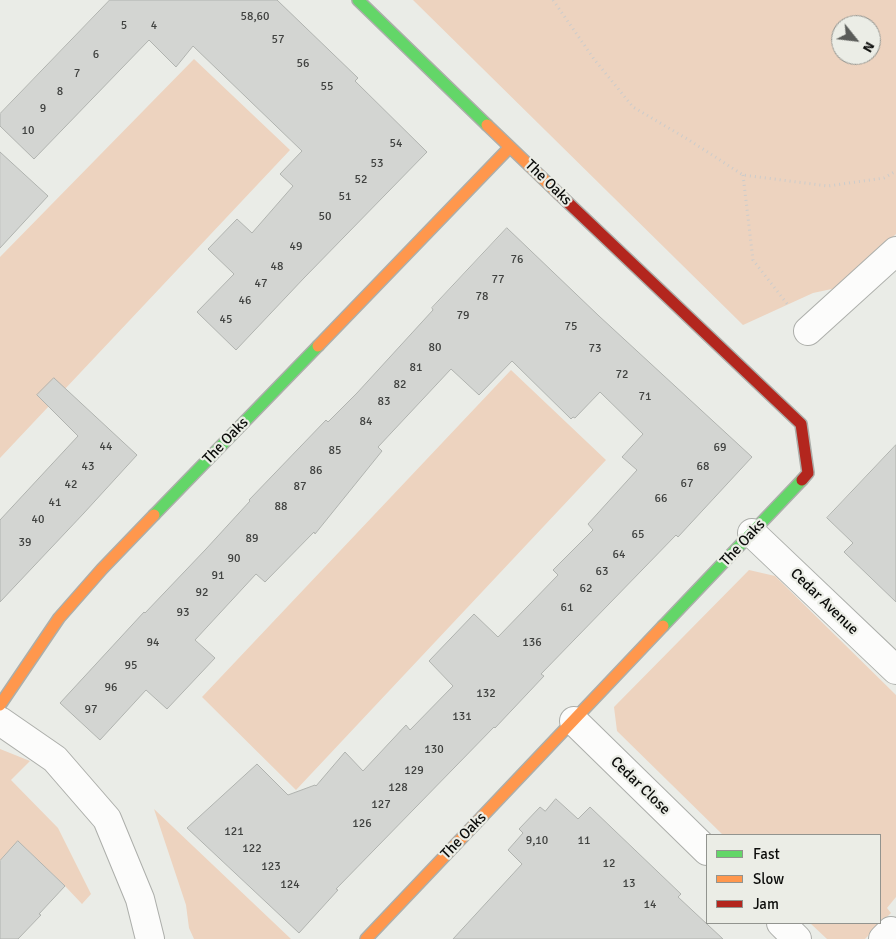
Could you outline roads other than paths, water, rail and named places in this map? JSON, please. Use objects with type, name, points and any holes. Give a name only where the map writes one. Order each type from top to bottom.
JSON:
[{"type":"street","name":"The Oaks","points":[[358,0],[510,148],[801,424],[808,474],[366,939]]},
{"type":"street","name":"The Oaks","points":[[0,705],[59,618],[102,569],[510,148]]},
{"type":"street","points":[[808,330],[896,251]]},
{"type":"street","name":"Cedar Avenue","points":[[752,533],[896,670]]},
{"type":"street","points":[[0,721],[55,759],[107,819],[140,899],[150,939]]},
{"type":"street","name":"Cedar Close","points":[[574,721],[706,850]]},
{"type":"street","points":[[782,924],[797,939]]}]
